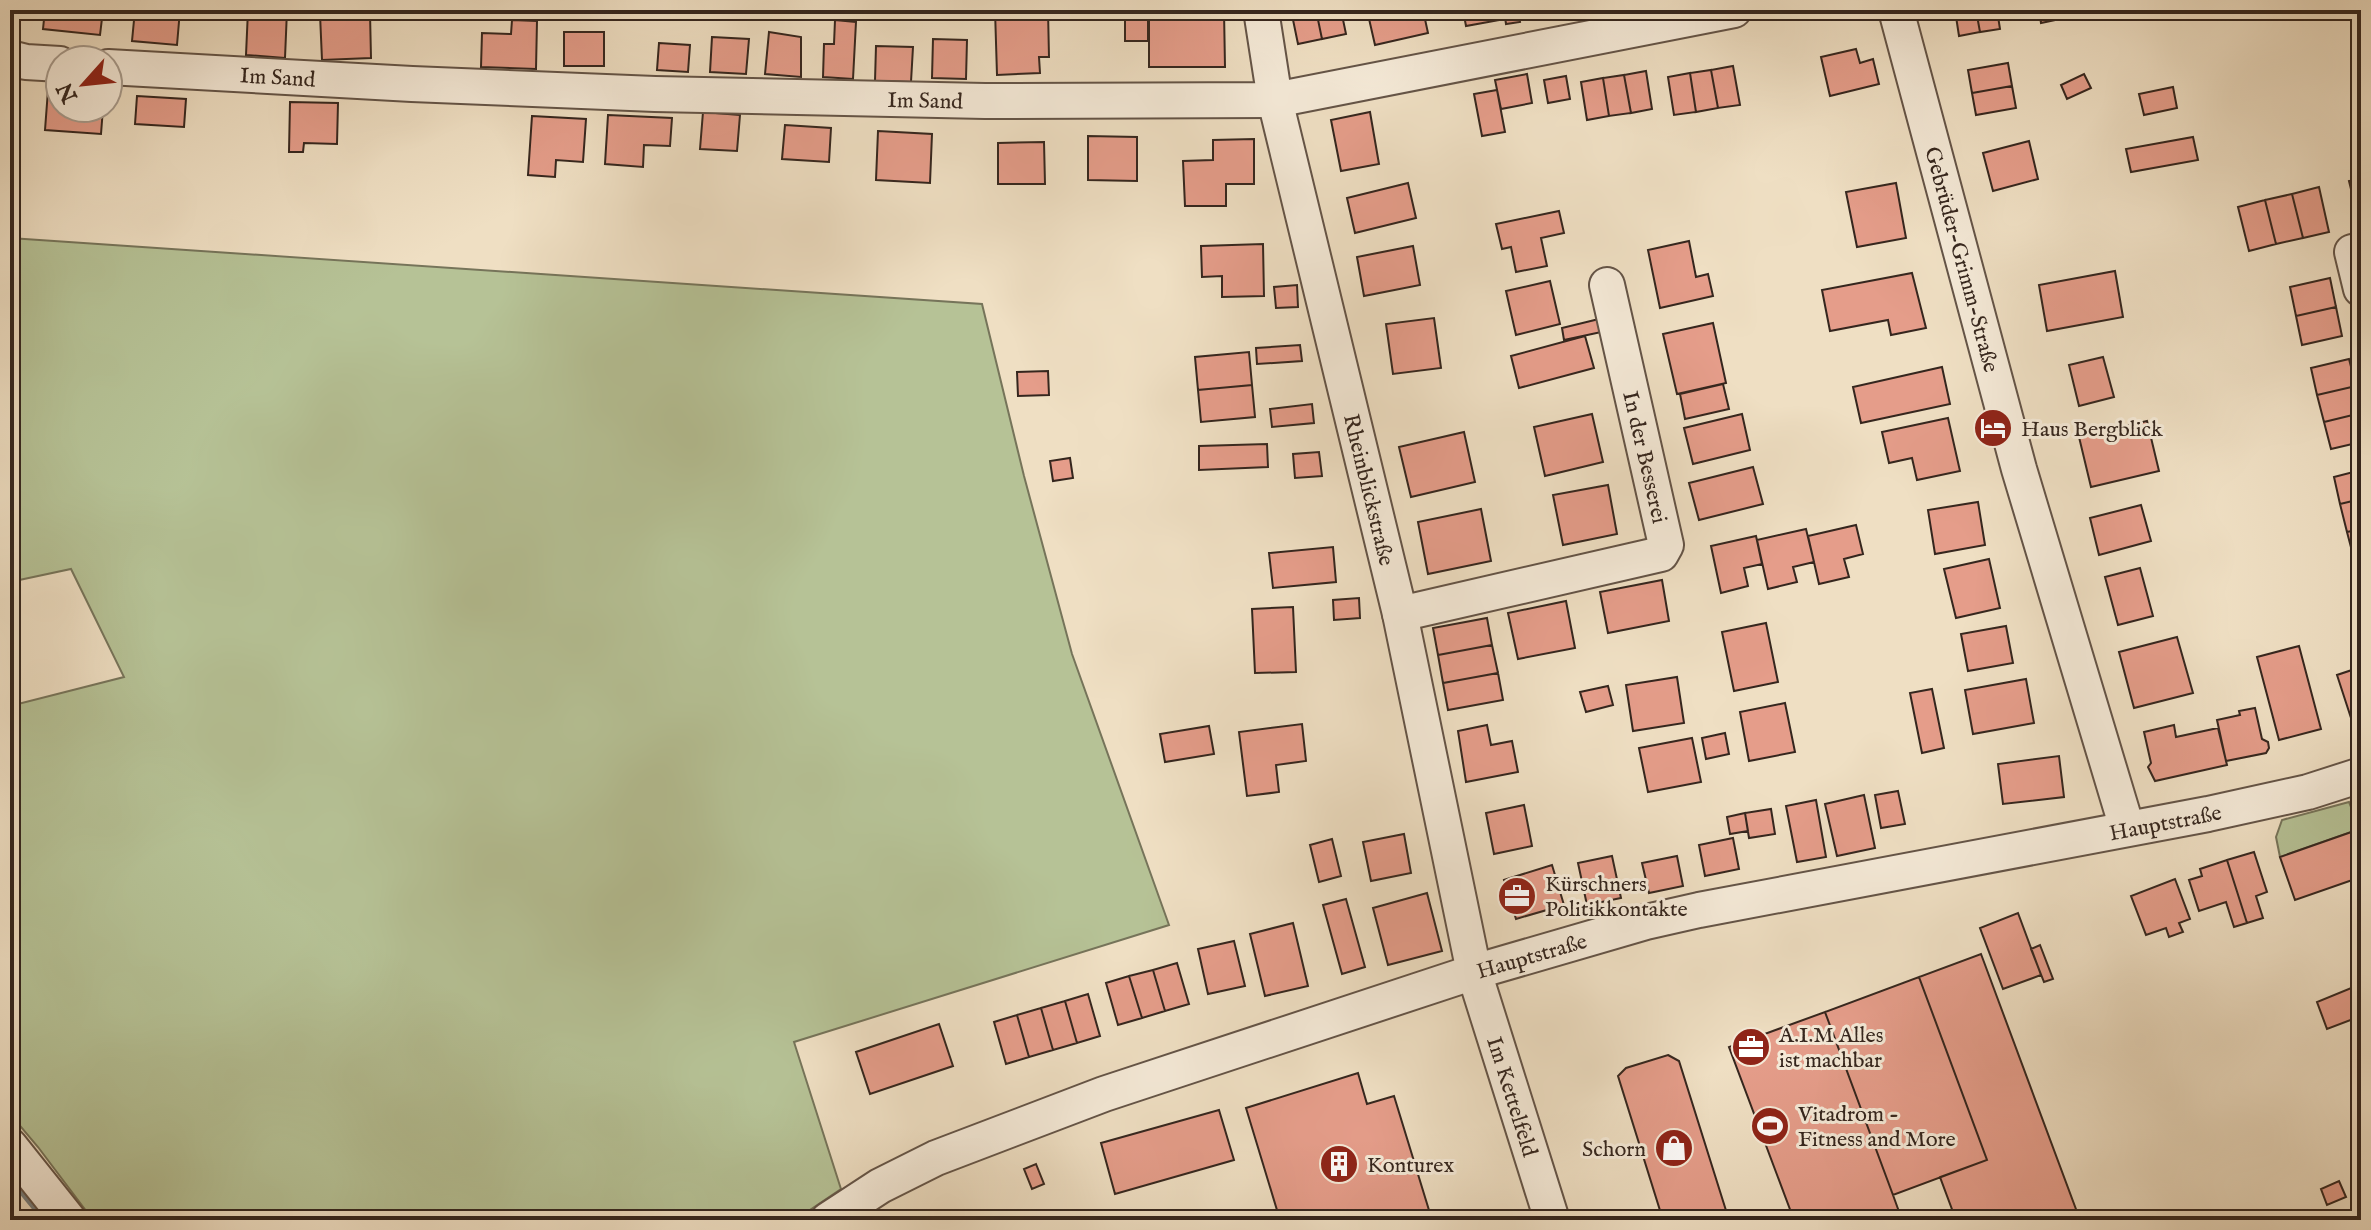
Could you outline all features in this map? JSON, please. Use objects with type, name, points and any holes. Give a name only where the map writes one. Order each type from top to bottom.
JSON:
[{"type":"street","name":"Rheinblickstraße","points":[[1261,10],[1275,100],[1400,614],[1474,972]]},
{"type":"street","name":"Im Sand","points":[[124,68],[655,94],[985,101],[1275,100],[1734,10]]},
{"type":"street","name":"Gebrüder-Grimm-Straße","points":[[1896,10],[2019,469],[2127,828]]},
{"type":"street","points":[[10,58],[44,63]]},
{"type":"street","points":[[2361,250],[2352,252],[2361,289]]},
{"type":"street","name":"In der Besserei","points":[[1400,614],[1661,554],[1666,545],[1607,285]]},
{"type":"street","name":"Hauptstraße","points":[[828,1220],[880,1186],[936,1158],[1104,1094],[1474,972],[1686,913],[2256,804],[2361,775]]},
{"type":"street","name":"Im Kettelfeld","points":[[1474,972],[1552,1220]]},
{"type":"street","points":[[10,1146],[69,1220]]},
{"type":"green space","points":[[10,238],[982,304],[1072,654],[1169,925],[794,1042],[841,1189],[795,1220],[93,1220],[10,1114],[10,706],[124,677],[71,569],[10,582]]},
{"type":"green space","points":[[2349,802],[2360,829],[2280,857],[2276,837],[2282,820]]},
{"type":"building","points":[[45,10],[103,10],[100,35],[43,29]]},
{"type":"building","points":[[135,10],[180,10],[177,45],[132,41]]},
{"type":"building","points":[[248,10],[287,10],[285,58],[246,55]]},
{"type":"building","points":[[995,10],[1048,10],[1049,57],[1039,57],[1040,73],[997,75]]},
{"type":"building","points":[[1291,10],[1316,10],[1322,39],[1298,44]]},
{"type":"building","points":[[1316,10],[1341,10],[1346,34],[1322,39]]},
{"type":"building","points":[[1367,10],[1423,10],[1428,33],[1375,45]]},
{"type":"building","points":[[1463,10],[1503,10],[1505,19],[1466,26]]},
{"type":"building","points":[[1504,10],[1518,10],[1520,22],[1506,24]]},
{"type":"building","points":[[1529,10],[1558,10],[1530,16]]},
{"type":"building","points":[[1955,10],[1976,10],[1980,32],[1959,36]]},
{"type":"building","points":[[1976,10],[1997,10],[2000,29],[1980,32]]},
{"type":"building","points":[[2039,10],[2064,10],[2065,18],[2041,23]]},
{"type":"building","points":[[2064,10],[2089,10],[2089,15],[2065,18]]},
{"type":"building","points":[[2116,10],[2140,10],[2140,11],[2117,15]]},
{"type":"building","points":[[2259,10],[2307,10],[2260,18]]},
{"type":"building","points":[[1149,11],[1224,11],[1225,67],[1149,67]]},
{"type":"building","points":[[370,13],[371,58],[322,60],[320,14]]},
{"type":"building","points":[[1148,15],[1148,41],[1125,41],[1125,16]]},
{"type":"building","points":[[512,20],[537,21],[536,69],[481,67],[482,33],[511,34]]},
{"type":"building","points":[[835,20],[856,22],[853,79],[823,77],[824,44],[834,44]]},
{"type":"building","points":[[564,32],[604,32],[604,66],[564,66]]},
{"type":"building","points":[[769,32],[801,37],[801,77],[765,74]]},
{"type":"building","points":[[712,37],[749,39],[746,74],[710,72]]},
{"type":"building","points":[[933,39],[967,40],[966,79],[932,78]]},
{"type":"building","points":[[659,43],[690,45],[688,72],[657,70]]},
{"type":"building","points":[[876,46],[913,47],[911,82],[875,81]]},
{"type":"building","points":[[1856,49],[1860,63],[1873,59],[1879,84],[1830,96],[1821,57]]},
{"type":"building","points":[[2008,63],[2012,86],[1972,93],[1968,70]]},
{"type":"building","points":[[1733,66],[1740,105],[1718,108],[1711,70]]},
{"type":"building","points":[[1711,70],[1718,108],[1696,112],[1690,73]]},
{"type":"building","points":[[1646,71],[1652,109],[1631,113],[1624,75]]},
{"type":"building","points":[[1690,73],[1696,112],[1674,115],[1668,77]]},
{"type":"building","points":[[1527,74],[1532,103],[1501,109],[1495,80]]},
{"type":"building","points":[[2084,74],[2091,88],[2067,99],[2061,85]]},
{"type":"building","points":[[1624,75],[1631,113],[1609,116],[1603,78]]},
{"type":"building","points":[[1566,76],[1570,99],[1548,103],[1544,80]]},
{"type":"building","points":[[1603,78],[1609,116],[1587,120],[1581,82]]},
{"type":"building","points":[[2012,86],[2016,108],[1976,115],[1972,93]]},
{"type":"building","points":[[2173,87],[2177,108],[2144,115],[2139,94]]},
{"type":"building","points":[[1497,90],[1505,132],[1482,136],[1474,94]]},
{"type":"building","points":[[137,96],[186,99],[184,127],[135,124]]},
{"type":"building","points":[[290,102],[338,103],[337,144],[304,143],[303,152],[289,152]]},
{"type":"building","points":[[703,112],[740,115],[737,151],[700,149]]},
{"type":"building","points":[[1370,112],[1379,164],[1341,171],[1331,120]]},
{"type":"building","points":[[608,115],[672,118],[670,146],[644,145],[643,167],[605,164]]},
{"type":"building","points":[[532,116],[586,119],[583,162],[556,160],[555,177],[528,175]]},
{"type":"building","points":[[45,124],[102,124],[101,134],[45,130]]},
{"type":"building","points":[[785,125],[831,128],[829,162],[782,159]]},
{"type":"building","points":[[878,131],[932,134],[930,183],[876,180]]},
{"type":"building","points":[[1088,136],[1137,137],[1137,181],[1088,180]]},
{"type":"building","points":[[2193,137],[2198,160],[2131,172],[2126,149]]},
{"type":"building","points":[[1254,139],[1254,184],[1226,184],[1226,206],[1185,206],[1183,161],[1213,160],[1213,140]]},
{"type":"building","points":[[2029,141],[2038,179],[1993,191],[1983,153]]},
{"type":"building","points":[[1044,142],[1045,184],[998,184],[998,143]]},
{"type":"building","points":[[2361,179],[2361,226],[2360,226],[2349,181]]},
{"type":"building","points":[[1408,183],[1416,218],[1355,233],[1347,198]]},
{"type":"building","points":[[1896,183],[1906,238],[1857,247],[1846,192]]},
{"type":"building","points":[[2319,187],[2329,232],[2303,238],[2292,194]]},
{"type":"building","points":[[2292,194],[2303,238],[2276,244],[2265,200]]},
{"type":"building","points":[[2265,200],[2276,244],[2249,251],[2238,207]]},
{"type":"building","points":[[1559,211],[1564,233],[1541,238],[1547,266],[1516,272],[1511,247],[1502,249],[1496,224]]},
{"type":"building","points":[[1689,241],[1696,277],[1708,274],[1713,296],[1660,308],[1648,250]]},
{"type":"building","points":[[1263,244],[1264,296],[1222,297],[1222,276],[1202,277],[1201,246]]},
{"type":"building","points":[[1413,246],[1420,285],[1364,296],[1357,257]]},
{"type":"building","points":[[2115,271],[2123,317],[2047,331],[2039,285]]},
{"type":"building","points":[[1912,273],[1926,328],[1891,335],[1888,320],[1830,331],[1822,290]]},
{"type":"building","points":[[2330,278],[2336,307],[2296,316],[2290,287]]},
{"type":"building","points":[[1550,281],[1560,324],[1516,335],[1506,291]]},
{"type":"building","points":[[1297,285],[1298,307],[1276,308],[1274,287]]},
{"type":"building","points":[[2336,307],[2342,336],[2302,345],[2296,316]]},
{"type":"building","points":[[1434,318],[1441,368],[1393,374],[1386,324]]},
{"type":"building","points":[[1603,318],[1606,331],[1564,340],[1562,328]]},
{"type":"building","points":[[1713,323],[1726,383],[1677,394],[1663,334]]},
{"type":"building","points":[[1585,336],[1594,368],[1519,388],[1511,356]]},
{"type":"building","points":[[1300,345],[1302,361],[1257,364],[1256,348]]},
{"type":"building","points":[[1249,352],[1252,385],[1198,390],[1195,357]]},
{"type":"building","points":[[2103,357],[2114,397],[2079,406],[2069,365]]},
{"type":"building","points":[[2349,359],[2356,386],[2317,395],[2311,368]]},
{"type":"building","points":[[1942,367],[1950,404],[1861,423],[1853,387]]},
{"type":"building","points":[[1048,371],[1049,395],[1018,396],[1017,372]]},
{"type":"building","points":[[1723,384],[1729,409],[1685,419],[1680,394]]},
{"type":"building","points":[[1252,385],[1255,417],[1201,422],[1198,390]]},
{"type":"building","points":[[2356,386],[2361,413],[2324,422],[2317,395]]},
{"type":"building","points":[[1312,404],[1314,423],[1272,427],[1270,409]]},
{"type":"building","points":[[2361,413],[2361,442],[2331,449],[2324,422]]},
{"type":"building","points":[[1592,414],[1603,462],[1545,476],[1534,427]]},
{"type":"building","points":[[1742,414],[1750,450],[1693,464],[1684,428]]},
{"type":"building","points":[[1948,418],[1960,471],[1917,480],[1912,458],[1889,463],[1882,432]]},
{"type":"building","points":[[2147,421],[2159,471],[2091,487],[2079,437]]},
{"type":"building","points":[[1464,432],[1475,482],[1411,497],[1399,447]]},
{"type":"building","points":[[1267,444],[1268,467],[1199,470],[1199,446]]},
{"type":"building","points":[[1319,452],[1322,476],[1295,478],[1293,454]]},
{"type":"building","points":[[1070,458],[1073,478],[1053,481],[1050,461]]},
{"type":"building","points":[[1753,467],[1763,504],[1699,520],[1689,483]]},
{"type":"building","points":[[2361,470],[2361,499],[2340,504],[2334,477]]},
{"type":"building","points":[[1608,485],[1617,534],[1563,545],[1553,495]]},
{"type":"building","points":[[2361,499],[2361,529],[2347,532],[2340,504]]},
{"type":"building","points":[[1978,502],[1985,545],[1935,554],[1928,510]]},
{"type":"building","points":[[2141,505],[2151,541],[2099,555],[2090,518]]},
{"type":"building","points":[[1481,509],[1491,561],[1428,574],[1418,522]]},
{"type":"building","points":[[1856,525],[1863,554],[1844,559],[1849,577],[1819,584],[1808,536]]},
{"type":"building","points":[[1806,529],[1814,562],[1793,567],[1797,582],[1768,589],[1757,540]]},
{"type":"building","points":[[2361,529],[2361,558],[2354,559],[2347,532]]},
{"type":"building","points":[[1756,536],[1762,564],[1744,568],[1748,586],[1721,593],[1711,546]]},
{"type":"building","points":[[1333,547],[1336,582],[1273,588],[1269,553]]},
{"type":"building","points":[[1989,559],[2000,608],[1956,618],[1944,569]]},
{"type":"building","points":[[2140,568],[2153,616],[2118,625],[2105,577]]},
{"type":"building","points":[[1662,580],[1669,621],[1608,633],[1600,592]]},
{"type":"building","points":[[1359,598],[1360,618],[1334,620],[1333,600]]},
{"type":"building","points":[[1566,601],[1575,648],[1518,659],[1508,613]]},
{"type":"building","points":[[1293,607],[1296,672],[1255,673],[1252,609]]},
{"type":"building","points":[[1487,618],[1492,645],[1438,655],[1433,628]]},
{"type":"building","points":[[1766,623],[1778,682],[1734,691],[1722,632]]},
{"type":"building","points":[[2006,626],[2013,663],[1968,671],[1961,634]]},
{"type":"building","points":[[2177,637],[2193,693],[2134,708],[2119,652]]},
{"type":"building","points":[[1492,645],[1498,673],[1443,683],[1438,655]]},
{"type":"building","points":[[2299,646],[2321,729],[2279,740],[2257,657]]},
{"type":"building","points":[[2361,667],[2361,718],[2352,721],[2337,675]]},
{"type":"building","points":[[1498,673],[1503,700],[1448,710],[1443,683]]},
{"type":"building","points":[[1677,677],[1684,723],[1633,731],[1626,685]]},
{"type":"building","points":[[2026,679],[2034,723],[1973,734],[1965,690]]},
{"type":"building","points":[[1608,686],[1613,705],[1586,712],[1580,692]]},
{"type":"building","points":[[1932,689],[1944,748],[1922,753],[1910,693]]},
{"type":"building","points":[[1785,703],[1795,752],[1749,761],[1740,712]]},
{"type":"building","points":[[2255,708],[2262,739],[2268,742],[2269,748],[2266,753],[2226,761],[2217,720]]},
{"type":"building","points":[[1302,724],[1306,761],[1276,765],[1279,792],[1247,796],[1239,732]]},
{"type":"building","points":[[1487,725],[1491,745],[1512,741],[1518,772],[1466,782],[1458,731]]},
{"type":"building","points":[[2174,725],[2176,737],[2218,728],[2227,765],[2155,781],[2148,767],[2151,763],[2144,732]]},
{"type":"building","points":[[1209,726],[1214,754],[1165,762],[1160,734]]},
{"type":"building","points":[[1725,733],[1729,754],[1706,759],[1702,738]]},
{"type":"building","points":[[1692,738],[1701,782],[1648,792],[1639,748]]},
{"type":"building","points":[[2059,756],[2064,797],[2003,804],[1998,764]]},
{"type":"building","points":[[1898,791],[1905,824],[1881,828],[1875,795]]},
{"type":"building","points":[[1864,795],[1875,848],[1837,856],[1825,804]]},
{"type":"building","points":[[1816,800],[1826,857],[1797,862],[1786,806]]},
{"type":"building","points":[[1524,805],[1532,846],[1494,854],[1486,813]]},
{"type":"building","points":[[1771,809],[1775,834],[1749,838],[1745,813]]},
{"type":"building","points":[[1745,813],[1748,831],[1730,834],[1727,817]]},
{"type":"building","points":[[2360,829],[2361,877],[2295,900],[2280,857]]},
{"type":"building","points":[[1404,834],[1411,873],[1371,881],[1363,842]]},
{"type":"building","points":[[1733,838],[1739,869],[1705,876],[1699,845]]},
{"type":"building","points":[[1332,839],[1341,876],[1319,882],[1310,845]]},
{"type":"building","points":[[2254,852],[2267,892],[2256,896],[2263,918],[2247,923],[2227,860]]},
{"type":"building","points":[[1612,856],[1621,898],[1587,905],[1578,863]]},
{"type":"building","points":[[1677,856],[1683,886],[1649,893],[1642,863]]},
{"type":"building","points":[[2227,860],[2247,923],[2234,927],[2226,902],[2199,911],[2189,880],[2202,876],[2200,869]]},
{"type":"building","points":[[1552,865],[1564,905],[1516,919],[1504,880]]},
{"type":"building","points":[[2175,879],[2190,919],[2179,923],[2183,932],[2169,937],[2166,928],[2146,935],[2131,896]]},
{"type":"building","points":[[1427,893],[1442,951],[1388,965],[1373,908]]},
{"type":"building","points":[[1346,899],[1365,967],[1342,974],[1323,905]]},
{"type":"building","points":[[2018,913],[2041,975],[2003,989],[1980,928]]},
{"type":"building","points":[[1293,923],[1308,986],[1265,996],[1250,934]]},
{"type":"building","points":[[1234,941],[1245,986],[1208,994],[1198,949]]},
{"type":"building","points":[[2040,945],[2053,979],[2044,982],[2031,949]]},
{"type":"building","points":[[1981,954],[2080,1220],[1956,1220],[1940,1177],[1987,1160],[1919,977]]},
{"type":"building","points":[[1177,963],[1189,1004],[1165,1011],[1153,970]]},
{"type":"building","points":[[1153,970],[1165,1011],[1142,1018],[1129,976]]},
{"type":"building","points":[[1129,976],[1142,1018],[1118,1025],[1106,983]]},
{"type":"building","points":[[1919,977],[1987,1160],[1893,1195],[1825,1012]]},
{"type":"building","points":[[2361,984],[2361,1016],[2327,1029],[2317,1002]]},
{"type":"building","points":[[1088,994],[1100,1036],[1077,1043],[1065,1001]]},
{"type":"building","points":[[1065,1001],[1077,1043],[1053,1050],[1041,1008]]},
{"type":"building","points":[[1041,1008],[1053,1050],[1029,1057],[1017,1015]]},
{"type":"building","points":[[1825,1012],[1902,1220],[1794,1220],[1729,1047]]},
{"type":"building","points":[[1017,1015],[1029,1057],[1006,1064],[994,1022]]},
{"type":"building","points":[[939,1024],[953,1066],[870,1094],[856,1052]]},
{"type":"building","name":"Schorn","points":[[1668,1055],[1679,1061],[1729,1220],[1663,1220],[1618,1076],[1626,1068]]},
{"type":"building","name":"Konturex","points":[[1358,1073],[1367,1104],[1394,1096],[1432,1220],[1280,1220],[1246,1108]]},
{"type":"building","points":[[1219,1110],[1234,1160],[1115,1194],[1101,1143]]},
{"type":"building","points":[[1036,1164],[1044,1184],[1032,1189],[1024,1169]]},
{"type":"building","points":[[2339,1181],[2346,1197],[2327,1205],[2321,1189]]},
{"type":"waterway","points":[[10,1176],[46,1220]]},
{"type":"place","name":"Haus Bergblick","points":[[1993,428]]},
{"type":"place","name":"Kürschners Politikkontakte","points":[[1517,896]]},
{"type":"place","name":"A.I.M Alles ist machbar","points":[[1751,1047]]},
{"type":"place","name":"Vitadrom - Fitness and More","points":[[1770,1126]]},
{"type":"place","name":"Schorn","points":[[1674,1148]]},
{"type":"place","name":"Konturex","points":[[1339,1164]]}]
